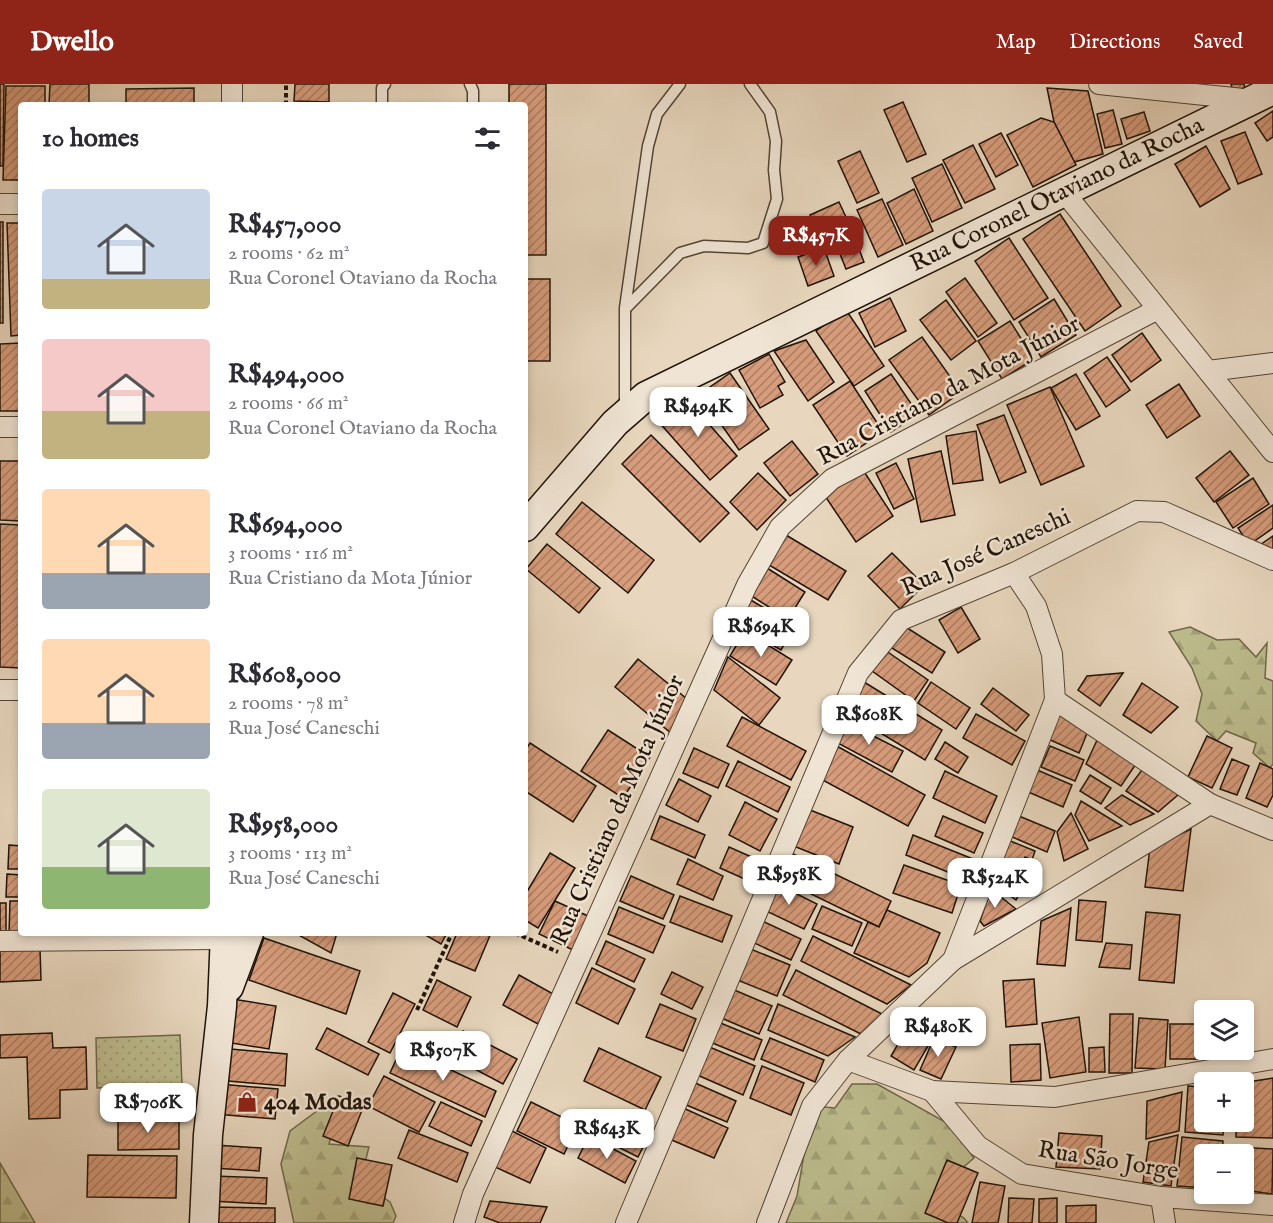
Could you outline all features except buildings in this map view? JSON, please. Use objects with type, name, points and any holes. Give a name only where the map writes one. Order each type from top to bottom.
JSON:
[{"type":"street","points":[[232,84],[232,102]]},
{"type":"street","points":[[1099,84],[1263,95]]},
{"type":"street","name":"Rua Coronel Otaviano da Rocha","points":[[528,523],[625,413],[646,396],[1263,95]]},
{"type":"street","points":[[1064,192],[1273,452]]},
{"type":"street","points":[[0,204],[18,204]]},
{"type":"street","name":"Rua Cristiano da Mota Júnior","points":[[464,1223],[473,1194],[747,585],[780,527],[832,479],[1158,309]]},
{"type":"street","points":[[1208,371],[1273,363]]},
{"type":"street","points":[[0,427],[18,427]]},
{"type":"street","name":"Rua José Caneschi","points":[[626,1223],[858,674],[901,620],[1014,573],[1137,511],[1164,512],[1273,560]]},
{"type":"street","points":[[953,960],[1054,700],[1052,654],[1036,606],[1014,573]]},
{"type":"street","points":[[0,690],[18,690]]},
{"type":"street","points":[[1054,700],[1210,804],[1273,830]]},
{"type":"street","points":[[767,1223],[812,1106],[848,1060],[953,960],[1210,804]]},
{"type":"street","points":[[0,941],[193,936]]},
{"type":"street","points":[[204,1223],[208,1135],[232,936]]},
{"type":"street","points":[[848,1060],[932,1091],[1055,1097],[1273,1059]]},
{"type":"street","name":"Rua São Jorge","points":[[932,1091],[978,1146],[1022,1174],[1161,1197],[1273,1205]]},
{"type":"street","points":[[1161,1197],[1165,1223]]},
{"type":"lane","points":[[382,102],[382,88],[385,84]]},
{"type":"lane","points":[[470,84],[473,91],[473,102]]},
{"type":"lane","points":[[625,413],[625,308],[648,146],[657,114],[680,84]]},
{"type":"lane","points":[[625,308],[680,254],[704,246],[748,248],[763,243],[777,199],[774,170],[776,141],[770,112],[750,84]]},
{"type":"path","points":[[286,84],[286,102]]},
{"type":"path","points":[[417,1010],[451,936]]},
{"type":"path","points":[[522,936],[578,961]]},
{"type":"green space","points":[[1190,627],[1217,640],[1239,639],[1256,657],[1267,643],[1265,678],[1273,681],[1273,764],[1270,768],[1253,753],[1256,743],[1226,731],[1217,741],[1196,721],[1202,694],[1192,668],[1169,632]]},
{"type":"green space","points":[[180,1035],[182,1085],[97,1088],[96,1038]]},
{"type":"green space","points":[[852,1084],[877,1084],[949,1124],[974,1158],[958,1172],[936,1201],[964,1218],[968,1223],[786,1223],[797,1196],[812,1106],[835,1108]]},
{"type":"green space","points":[[337,1096],[339,1111],[329,1144],[369,1147],[360,1182],[390,1202],[396,1216],[393,1223],[294,1223],[281,1164],[290,1131]]},
{"type":"green space","points":[[0,1163],[35,1223],[0,1223]]},
{"type":"place","name":"404 Modas","points":[[247,1102]]}]
